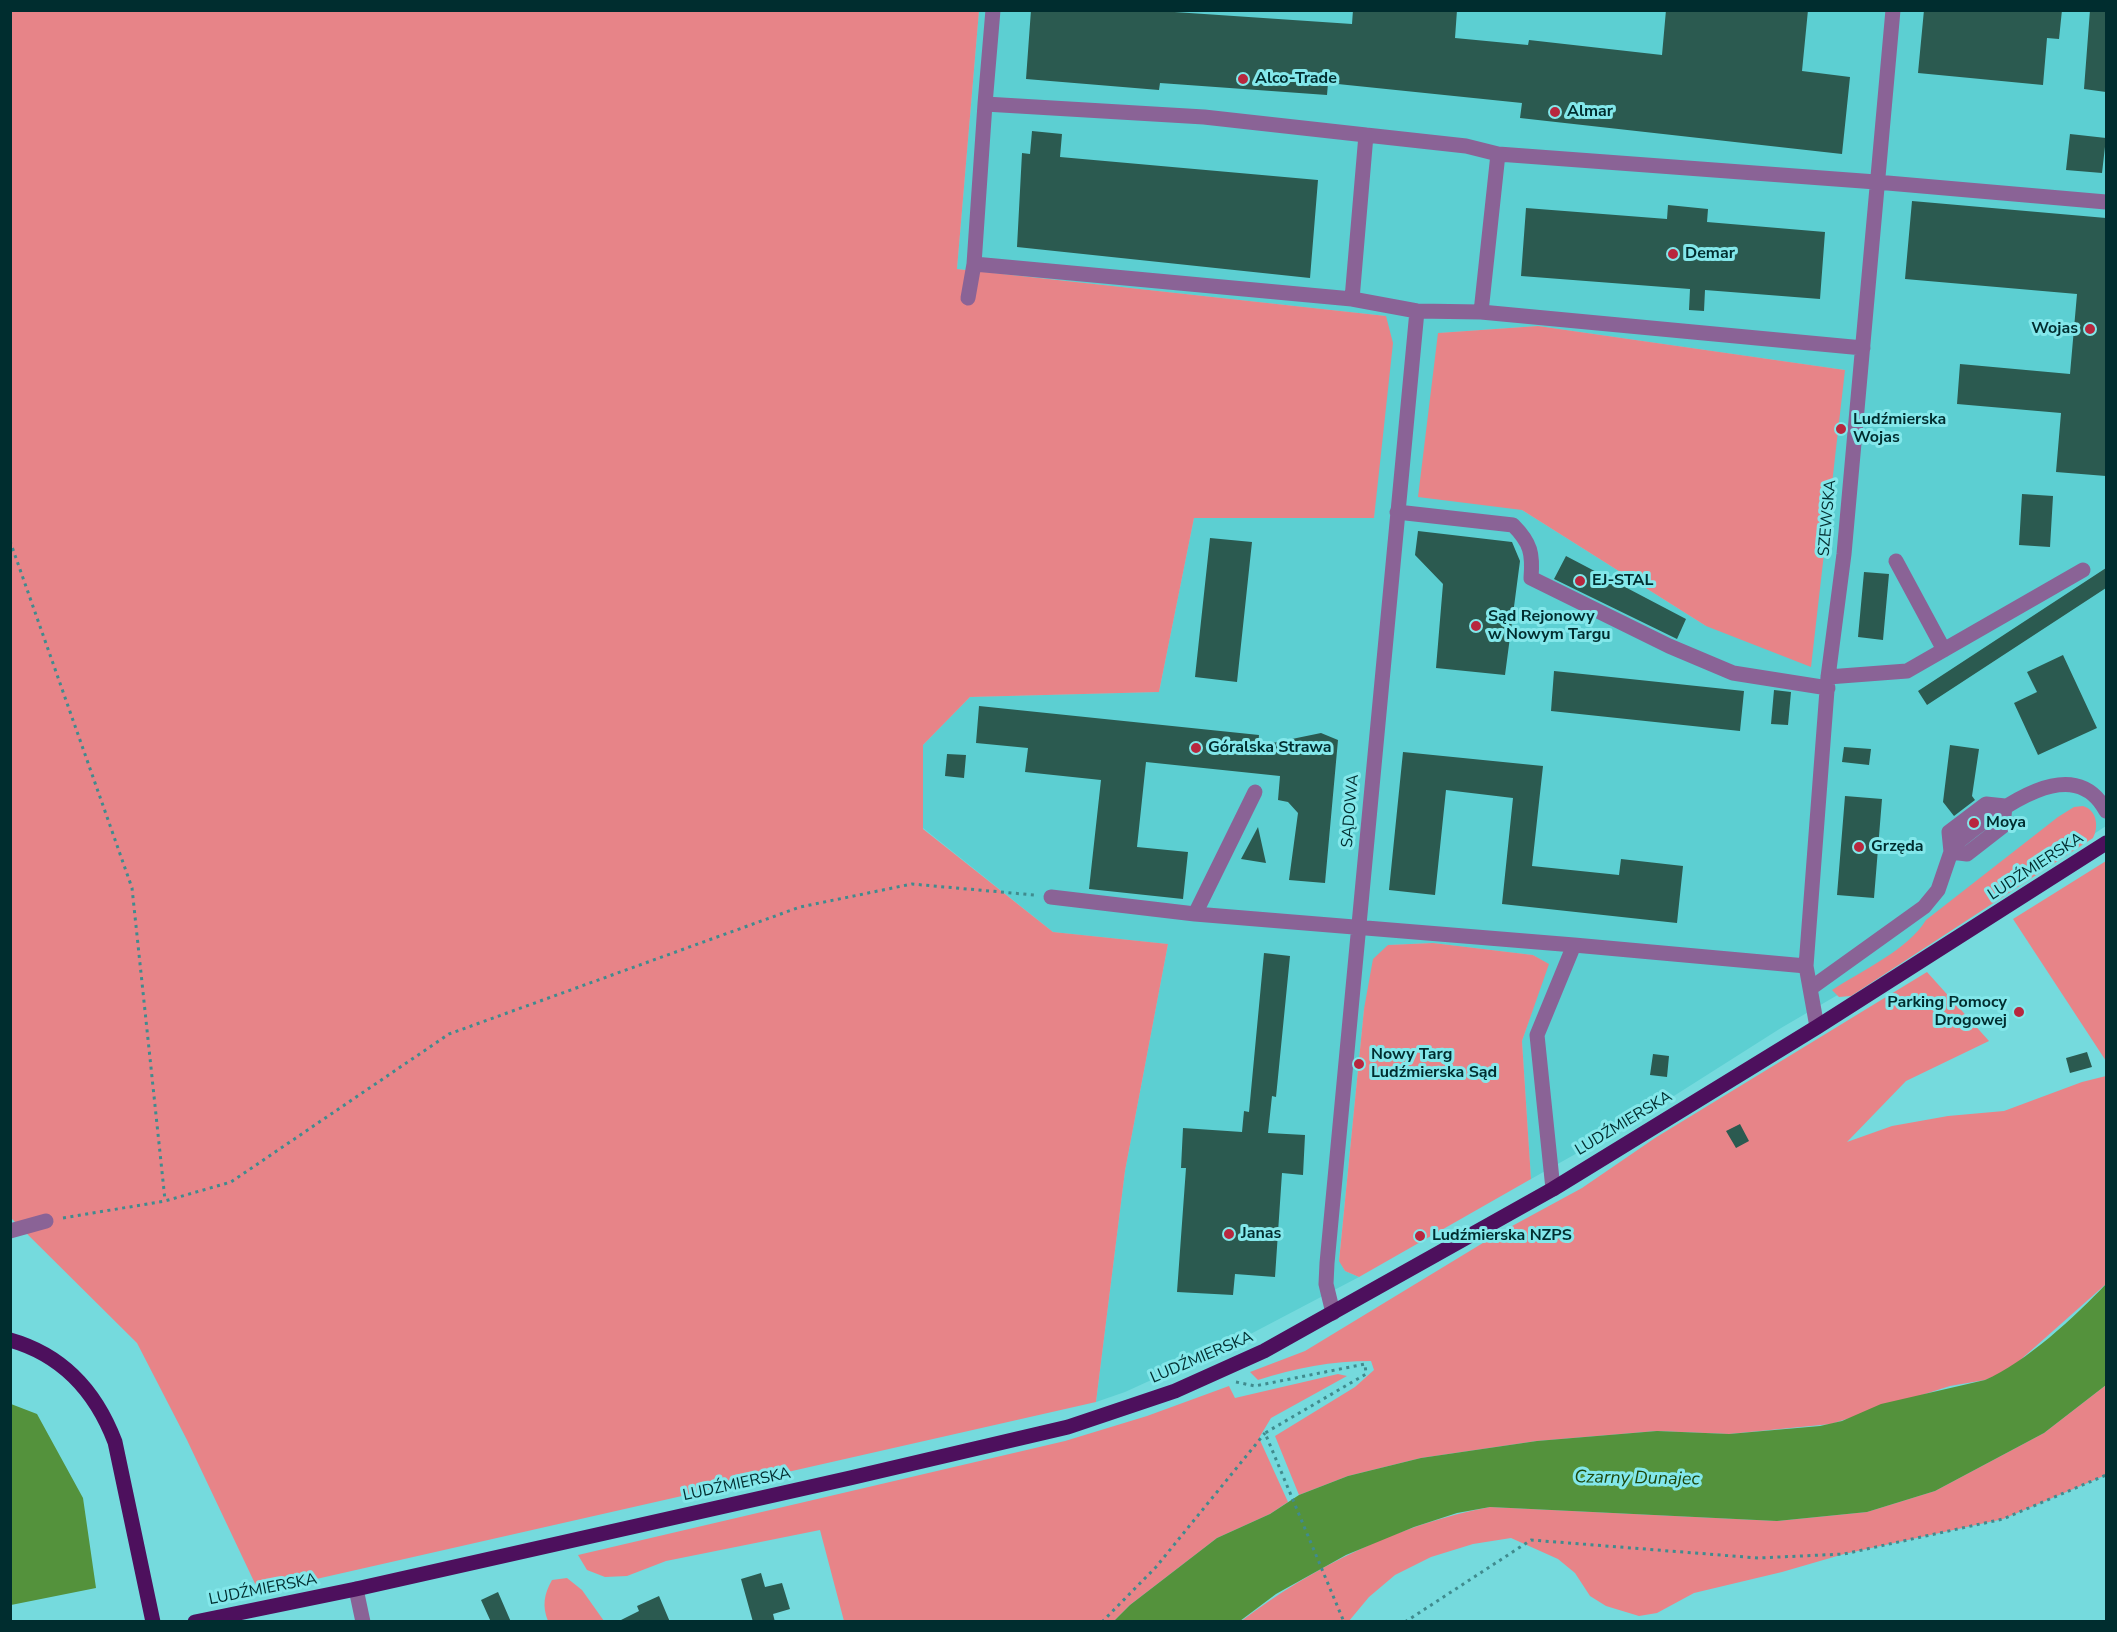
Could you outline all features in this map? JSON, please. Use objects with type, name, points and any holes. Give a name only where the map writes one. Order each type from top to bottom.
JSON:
[{"type":"main road","name":"LUDŹMIERSKA","points":[[205,1621],[356,1589],[1056,1430],[1116,1413],[1233,1366],[1333,1313],[1553,1189],[1817,1027],[2106,843]]},
{"type":"main road","points":[[10,1340],[58,1361],[93,1396],[106,1417],[115,1443],[153,1622]]},
{"type":"street","points":[[968,298],[974,264],[993,10]]},
{"type":"street","name":"SZEWSKA","points":[[1817,1027],[1806,966],[1828,682],[1844,554],[1893,10]]},
{"type":"street","points":[[986,104],[1204,117],[1466,146],[1498,154],[1876,182],[2106,202]]},
{"type":"street","points":[[1352,299],[1366,135]]},
{"type":"street","points":[[1481,312],[1498,154]]},
{"type":"street","points":[[974,264],[1352,299],[1417,310],[1481,312],[1863,348]]},
{"type":"street","name":"SĄDOWA","points":[[1333,1313],[1326,1284],[1327,1263],[1417,310]]},
{"type":"street","points":[[1397,512],[1513,525],[1523,535],[1533,555],[1530,578],[1669,646],[1733,672],[1828,682],[1908,672],[2083,570]]},
{"type":"street","points":[[1896,561],[1944,650]]},
{"type":"street","points":[[1811,988],[1924,907],[1938,890],[1952,852],[1949,832],[1986,804],[2005,806],[2055,784],[2075,785],[2101,800],[2106,811]]},
{"type":"street","points":[[1195,914],[1255,792]]},
{"type":"street","points":[[1952,852],[1967,854],[2003,826],[2005,806]]},
{"type":"street","points":[[1051,897],[1195,914],[1806,966]]},
{"type":"street","points":[[1553,1189],[1537,1035],[1574,945]]},
{"type":"street","points":[[10,1231],[46,1221]]},
{"type":"street","points":[[356,1589],[363,1622]]},
{"type":"path","points":[[10,541],[132,888],[165,1201]]},
{"type":"path","points":[[46,1221],[165,1201],[231,1182],[449,1034],[800,907],[912,884],[1051,897]]},
{"type":"path","points":[[1102,1622],[1156,1566],[1265,1433],[1366,1374],[1365,1364],[1255,1386],[1236,1383],[1233,1366]]},
{"type":"path","points":[[1265,1433],[1344,1622]]},
{"type":"path","points":[[1405,1622],[1531,1540],[1758,1558],[1844,1554],[2003,1520],[2106,1475]]},
{"type":"shaded area","points":[[11,11],[979,11],[957,269],[1386,316],[1393,343],[1374,518],[1194,518],[1159,692],[970,697],[923,745],[923,829],[1053,932],[1168,944],[1125,1171],[1096,1402],[259,1592],[187,1440],[137,1343],[11,1218]]},
{"type":"shaded area","points":[[979,11],[2106,11],[2106,826],[1932,940],[1781,1028],[1636,1120],[1531,1179],[1522,1041],[1548,964],[1533,955],[1433,943],[1388,945],[1364,1009],[1339,1260],[1345,1271],[1359,1277],[1241,1339],[1125,1392],[1096,1402],[1125,1171],[1168,944],[1053,932],[923,828],[923,745],[970,697],[1159,692],[1194,518],[1374,518],[1386,316],[957,269]],"holes":[[[1538,326],[1845,370],[1706,626],[1522,510],[1439,333]]]},
{"type":"shaded area","points":[[1538,326],[1845,370],[1811,667],[1706,626],[1522,510],[1418,497],[1438,333]]},
{"type":"shaded area","points":[[2083,806],[2091,811],[2096,819],[2093,838],[1851,996],[1839,997],[1832,990],[1896,950],[1918,931],[1926,920],[2058,817],[2074,807]]},
{"type":"shaded area","points":[[2106,861],[2106,1061],[2013,919]]},
{"type":"shaded area","points":[[1433,943],[1533,955],[1549,964],[1522,1041],[1531,1179],[1359,1277],[1345,1271],[1339,1261],[1364,1009],[1373,959],[1388,945]]},
{"type":"shaded area","points":[[1927,972],[1989,1041],[1906,1081],[1847,1142],[1892,1126],[1948,1116],[2004,1111],[2082,1082],[2106,1076],[2106,1284],[2018,1362],[1985,1380],[1950,1386],[1831,1424],[1729,1434],[1657,1431],[1537,1441],[1421,1458],[1348,1476],[1299,1495],[1275,1436],[1355,1387],[1374,1370],[1371,1361],[1314,1366],[1258,1380],[1250,1372],[1305,1351],[1501,1232],[1582,1188],[1655,1138]]},
{"type":"shaded area","points":[[1338,1374],[1347,1376],[1271,1418],[1259,1438],[1288,1502],[1270,1514],[1217,1538],[1130,1605],[1114,1621],[844,1621],[820,1530],[666,1561],[627,1576],[605,1577],[587,1570],[578,1555],[1065,1441],[1147,1416],[1229,1386],[1235,1398]]},
{"type":"shaded area","points":[[2106,1385],[2106,1475],[2003,1519],[1844,1554],[1782,1572],[1694,1593],[1657,1613],[1639,1616],[1606,1606],[1590,1596],[1575,1573],[1558,1559],[1511,1538],[1473,1544],[1431,1557],[1395,1575],[1369,1597],[1349,1621],[1240,1622],[1297,1583],[1359,1550],[1423,1524],[1490,1507],[1777,1521],[1867,1512],[1935,1491],[2044,1433]]},
{"type":"shaded area","points":[[567,1578],[582,1590],[604,1621],[548,1621],[545,1605],[549,1585],[552,1580]]},
{"type":"water","name":"Czarny Dunajec","points":[[2106,1284],[2106,1385],[2044,1433],[1935,1491],[1867,1512],[1777,1521],[1490,1507],[1457,1513],[1414,1527],[1346,1555],[1276,1594],[1240,1621],[1114,1621],[1130,1605],[1217,1538],[1270,1514],[1299,1495],[1348,1476],[1421,1458],[1537,1441],[1657,1431],[1729,1434],[1820,1426],[1842,1421],[1881,1404],[1985,1380],[2033,1351]]},
{"type":"water","points":[[11,1404],[37,1414],[83,1498],[96,1588],[11,1605]]},
{"type":"building","points":[[1031,10],[1145,10],[1352,24],[1353,10],[1457,10],[1455,38],[1528,45],[1529,40],[1662,55],[1666,10],[1808,10],[1802,71],[1850,77],[1842,154],[1520,118],[1522,103],[1328,83],[1327,95],[1160,83],[1159,90],[1026,79]]},
{"type":"building","points":[[1924,10],[2062,10],[2059,39],[2047,38],[2043,85],[1918,73]]},
{"type":"building","points":[[2090,10],[2106,10],[2106,92],[2084,89]]},
{"type":"building","points":[[1032,131],[1062,134],[1060,157],[1318,180],[1310,278],[1017,247],[1022,153],[1030,154]]},
{"type":"building","points":[[2070,134],[2106,138],[2102,173],[2066,170]]},
{"type":"building","name":"Wojas","points":[[1912,201],[2106,218],[2106,476],[2056,472],[2061,413],[1957,404],[1960,364],[2070,374],[2077,294],[1905,279]]},
{"type":"building","name":"Demar","points":[[1668,205],[1708,209],[1707,222],[1825,232],[1820,299],[1705,290],[1704,311],[1689,310],[1690,289],[1521,276],[1526,208],[1667,219]]},
{"type":"building","points":[[2022,494],[2053,496],[2050,547],[2019,545]]},
{"type":"building","name":"Sąd Rejonowy w Nowym Targu","points":[[1418,531],[1512,542],[1520,561],[1505,675],[1436,668],[1443,584],[1415,555]]},
{"type":"building","points":[[1210,538],[1252,542],[1237,682],[1195,677]]},
{"type":"building","points":[[1566,556],[1686,619],[1677,639],[1554,579]]},
{"type":"building","points":[[2106,568],[2106,588],[1927,705],[1918,691]]},
{"type":"building","points":[[1864,572],[1889,574],[1883,640],[1858,637]]},
{"type":"building","points":[[2063,655],[2097,728],[2038,755],[2014,703],[2037,692],[2027,672]]},
{"type":"building","points":[[1554,671],[1744,691],[1740,731],[1551,711]]},
{"type":"building","points":[[1774,690],[1791,692],[1788,725],[1771,724]]},
{"type":"building","points":[[979,706],[1259,735],[1258,746],[1321,733],[1338,740],[1325,883],[1289,880],[1298,813],[1288,802],[1278,800],[1280,776],[1146,762],[1137,847],[1188,852],[1183,899],[1089,889],[1101,780],[1025,772],[1028,748],[976,743]]},
{"type":"building","points":[[1950,745],[1979,749],[1972,796],[1975,800],[1954,816],[1943,802]]},
{"type":"building","points":[[1844,747],[1871,749],[1869,765],[1842,762]]},
{"type":"building","points":[[1403,752],[1543,766],[1532,866],[1619,875],[1621,859],[1683,866],[1677,923],[1502,904],[1513,798],[1446,790],[1435,895],[1389,890]]},
{"type":"building","points":[[947,754],[966,755],[964,778],[945,776]]},
{"type":"building","name":"Grzęda","points":[[1845,796],[1882,799],[1874,898],[1837,895]]},
{"type":"building","points":[[1258,827],[1266,863],[1241,859]]},
{"type":"building","points":[[1264,953],[1290,956],[1276,1097],[1272,1096],[1268,1133],[1305,1135],[1303,1175],[1282,1173],[1275,1277],[1235,1274],[1233,1295],[1177,1292],[1186,1168],[1181,1168],[1183,1128],[1242,1132],[1244,1111],[1249,1112]]},
{"type":"building","points":[[2087,1052],[2092,1067],[2070,1073],[2066,1058]]},
{"type":"building","points":[[1653,1054],[1669,1056],[1667,1077],[1650,1075]]},
{"type":"building","points":[[1740,1124],[1749,1141],[1736,1148],[1726,1131]]},
{"type":"building","points":[[761,1573],[765,1587],[782,1583],[790,1609],[773,1614],[775,1622],[753,1622],[741,1579]]},
{"type":"building","points":[[498,1592],[511,1622],[491,1622],[481,1600]]},
{"type":"building","points":[[659,1596],[670,1622],[617,1622],[639,1611],[637,1606]]},
{"type":"place","name":"Alco-Trade","points":[[1243,79]]},
{"type":"place","name":"Almar","points":[[1555,112]]},
{"type":"place","name":"Demar","points":[[1673,254]]},
{"type":"place","name":"Wojas","points":[[2090,329]]},
{"type":"place","name":"Ludźmierska Wojas","points":[[1841,429]]},
{"type":"place","name":"EJ-STAL","points":[[1580,581]]},
{"type":"place","name":"Sąd Rejonowy w Nowym Targu","points":[[1476,626]]},
{"type":"place","name":"Góralska Strawa","points":[[1196,748]]},
{"type":"place","name":"Moya","points":[[1974,823]]},
{"type":"place","name":"Grzęda","points":[[1859,847]]},
{"type":"place","name":"Parking Pomocy Drogowej","points":[[2019,1012]]},
{"type":"place","name":"Nowy Targ Ludźmierska Sąd","points":[[1359,1064]]},
{"type":"place","name":"Janas","points":[[1229,1234]]},
{"type":"place","name":"Ludźmierska NZPS","points":[[1420,1236]]}]
